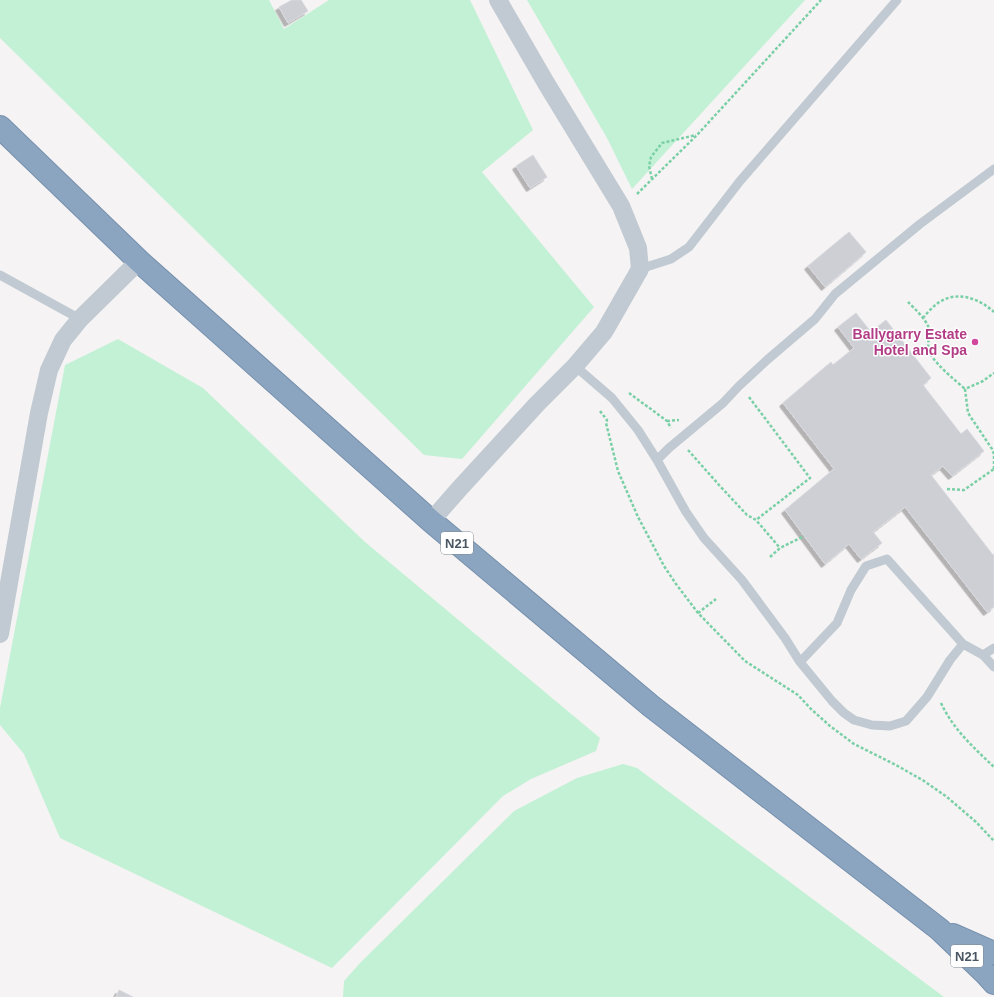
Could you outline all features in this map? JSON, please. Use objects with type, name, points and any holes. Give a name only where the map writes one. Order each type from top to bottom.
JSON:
[{"type":"highway","name":"N21","points":[[0,127],[139,261],[432,521],[651,706],[939,929],[994,983]]},
{"type":"highway","name":"N21","points":[[939,929],[994,953]]},
{"type":"street","points":[[432,521],[460,488],[537,404],[575,366],[604,332],[640,269],[638,248],[621,206],[546,83],[498,0]]},
{"type":"street","points":[[0,634],[39,413],[49,370],[63,340],[80,318],[139,261]]},
{"type":"lane","points":[[640,269],[671,259],[688,247],[740,181],[898,0]]},
{"type":"lane","points":[[657,460],[669,448],[724,403],[739,386],[767,360],[815,319],[835,294],[914,229],[994,169]]},
{"type":"lane","points":[[0,275],[80,318]]},
{"type":"lane","points":[[575,366],[612,398],[638,430],[695,526],[742,580],[785,638],[800,662],[832,701],[844,713],[854,720],[872,725],[890,726],[906,721],[927,698],[950,660],[963,644]]},
{"type":"lane","points":[[800,662],[837,623],[851,590],[866,566],[887,559],[963,644],[983,655],[994,667]]},
{"type":"lane","points":[[983,655],[994,648]]},
{"type":"path","points":[[697,135],[662,143],[651,157],[649,166],[652,179],[697,135],[821,0]]},
{"type":"path","points":[[923,318],[941,301],[954,296],[970,298],[980,302],[994,312]]},
{"type":"path","points":[[908,302],[923,318],[929,328],[928,344],[931,354],[965,389],[968,413],[994,454],[994,469],[964,490],[947,488]]},
{"type":"path","points":[[965,389],[983,381],[994,373]]},
{"type":"path","points":[[629,392],[667,421],[674,432]]},
{"type":"path","points":[[746,393],[810,478],[756,520]]},
{"type":"path","points":[[600,411],[607,420],[606,423],[614,457],[630,499],[664,566],[698,613],[716,600]]},
{"type":"path","points":[[687,449],[742,510],[756,520],[780,548]]},
{"type":"path","points":[[770,557],[780,548],[804,536]]},
{"type":"path","points":[[934,686],[947,716],[969,744],[994,767]]},
{"type":"green space","points":[[0,0],[269,0],[284,29],[329,0],[470,0],[533,130],[482,172],[594,307],[462,459],[424,455],[0,38]]},
{"type":"green space","points":[[527,0],[805,0],[632,189],[607,138]]},
{"type":"green space","points":[[118,339],[203,388],[365,542],[600,738],[596,751],[531,779],[503,796],[332,968],[60,838],[24,754],[0,725],[0,708],[65,365]]},
{"type":"green space","points":[[623,764],[637,768],[944,997],[343,997],[344,981],[360,963],[514,811],[577,778]]},
{"type":"building","points":[[292,0],[301,0],[308,11],[288,23],[279,7]]},
{"type":"building","points":[[533,155],[547,177],[530,188],[516,166]]},
{"type":"building","points":[[849,232],[866,252],[825,287],[808,266]]},
{"type":"building","name":"Ballygarry Estate Hotel and Spa","points":[[856,313],[871,332],[886,320],[931,378],[923,385],[961,434],[967,429],[984,451],[952,476],[943,466],[931,475],[993,555],[994,554],[994,607],[987,612],[905,507],[873,532],[882,543],[861,559],[849,544],[825,564],[785,510],[834,469],[783,403],[831,362],[833,365],[854,348],[838,327]]},
{"type":"building","points":[[119,990],[133,997],[116,997]]},
{"type":"place","name":"Ballygarry Estate Hotel and Spa","points":[[975,342]]}]
